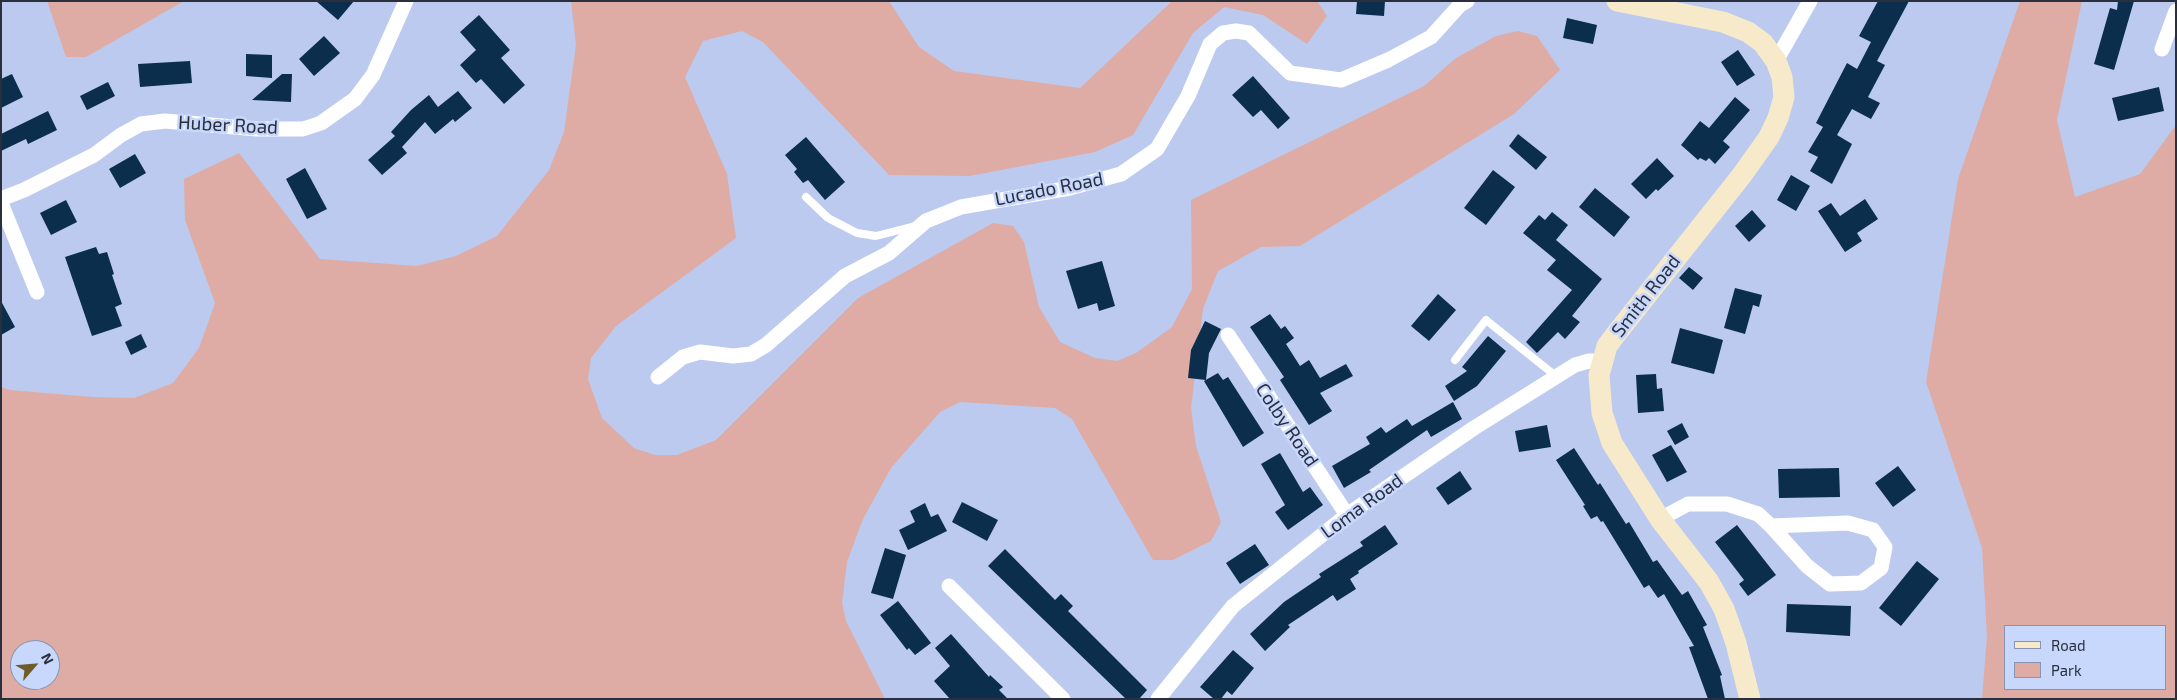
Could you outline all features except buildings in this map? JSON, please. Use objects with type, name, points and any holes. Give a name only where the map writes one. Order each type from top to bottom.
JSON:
[{"type":"street","name":"Huber Road","points":[[1,199],[24,190],[94,155],[141,124],[165,121],[257,129],[303,129],[321,123],[355,99],[373,76],[406,1]]},
{"type":"street","name":"Lucado Road","points":[[658,377],[683,358],[700,352],[733,356],[751,354],[766,345],[845,276],[889,252],[926,221],[961,207],[1070,188],[1121,174],[1157,149],[1188,96],[1210,44],[1223,33],[1236,31],[1249,33],[1290,73],[1341,80],[1388,60],[1432,37],[1460,5],[1467,1]]},
{"type":"street","name":"Smith Road","points":[[1617,1],[1723,22],[1748,32],[1763,43],[1776,61],[1782,77],[1784,97],[1778,118],[1769,137],[1742,175],[1607,346],[1602,361],[1599,390],[1602,413],[1612,444],[1660,519],[1709,582],[1724,609],[1736,643],[1750,699]]},
{"type":"street","points":[[1776,61],[1810,1]]},
{"type":"street","points":[[2162,49],[2176,11]]},
{"type":"street","points":[[1,203],[37,292]]},
{"type":"street","name":"Colby Road","points":[[1228,335],[1347,515]]},
{"type":"street","name":"Loma Road","points":[[1158,699],[1233,606],[1347,515],[1474,428],[1556,376],[1575,365],[1589,360],[1602,361]]},
{"type":"street","points":[[1660,519],[1688,504],[1727,504],[1758,514],[1772,526],[1807,566],[1830,584],[1861,583],[1881,568],[1885,547],[1873,530],[1848,523],[1772,526]]},
{"type":"street","points":[[949,586],[1063,699]]},
{"type":"lane","points":[[806,197],[828,218],[857,233],[876,236],[900,231],[926,221]]},
{"type":"lane","points":[[1455,360],[1486,320],[1556,376]]},
{"type":"green space","points":[[47,1],[184,1],[86,57],[66,57]]},
{"type":"green space","points":[[571,1],[889,1],[919,47],[954,71],[1080,88],[1172,1],[1317,1],[1327,16],[1307,44],[1263,15],[1224,7],[1193,33],[1133,135],[1095,152],[970,176],[889,175],[763,42],[742,31],[703,41],[685,77],[727,174],[736,238],[616,326],[591,358],[588,379],[602,418],[634,448],[655,455],[677,455],[716,440],[858,298],[993,223],[1013,226],[1024,242],[1039,307],[1060,342],[1095,358],[1117,361],[1136,353],[1172,327],[1192,289],[1191,200],[1424,86],[1456,58],[1496,36],[1518,31],[1537,36],[1560,70],[1514,114],[1300,246],[1261,247],[1218,271],[1203,309],[1191,408],[1196,446],[1221,522],[1211,541],[1173,560],[1153,560],[1072,419],[1055,408],[960,402],[940,412],[891,468],[863,519],[847,562],[842,603],[846,621],[885,699],[1,699],[1,387],[10,390],[92,397],[134,398],[173,383],[199,348],[215,303],[185,220],[184,179],[239,153],[320,259],[417,266],[456,256],[497,236],[549,170],[564,132],[576,45]]},
{"type":"green space","points":[[2020,1],[2082,1],[2057,120],[2075,197],[2140,174],[2176,125],[2176,699],[1982,699],[1987,636],[1982,548],[1926,382],[1958,179]]}]
